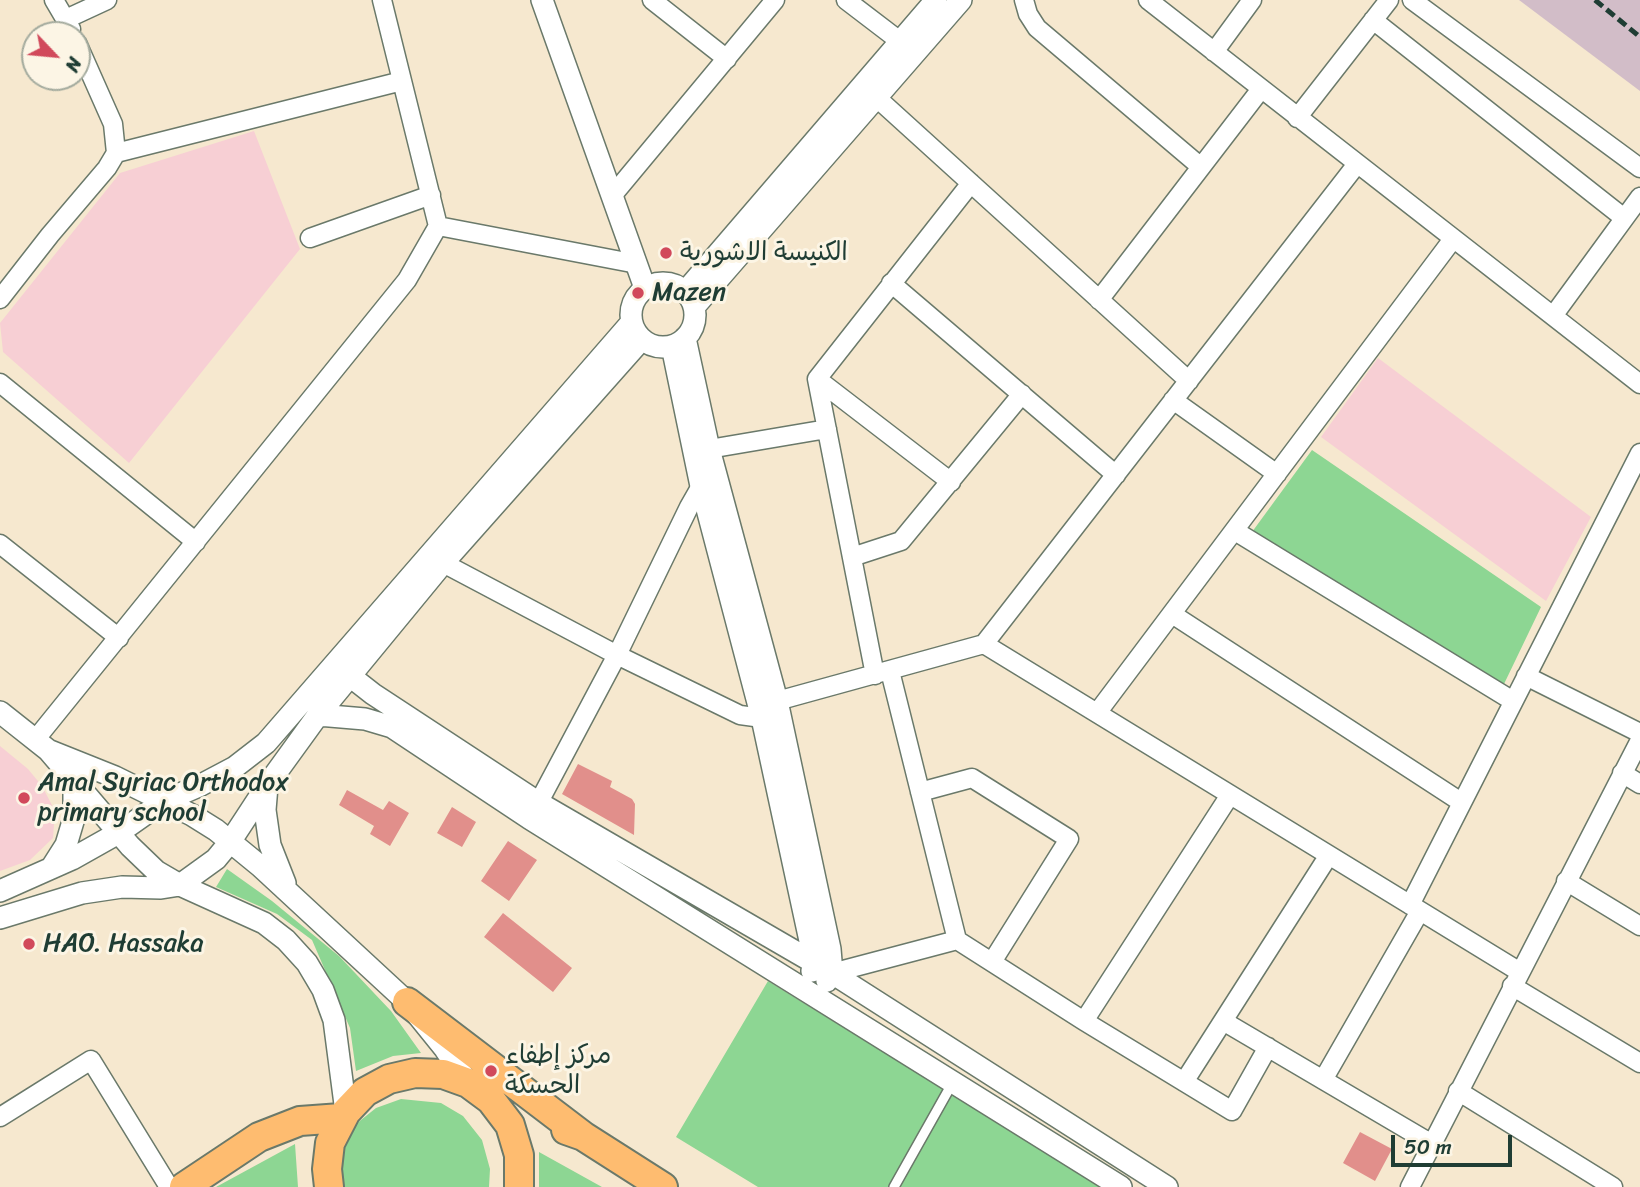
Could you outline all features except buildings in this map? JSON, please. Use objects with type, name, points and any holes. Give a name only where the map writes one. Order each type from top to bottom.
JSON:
[{"type":"highway","points":[[407,1002],[583,1136],[663,1187]]},
{"type":"highway","points":[[329,1187],[327,1169],[330,1143],[344,1115],[365,1093],[389,1079],[415,1073],[443,1074],[468,1083],[491,1100],[583,1136]]},
{"type":"highway","points":[[491,1100],[510,1125],[519,1155],[519,1187]]},
{"type":"highway","points":[[184,1187],[260,1137],[300,1121],[344,1115]]},
{"type":"street","points":[[54,0],[66,21]]},
{"type":"street","points":[[78,21],[107,0]]},
{"type":"street","points":[[42,745],[120,638],[407,280],[438,226],[382,0]]},
{"type":"street","points":[[542,0],[645,288]]},
{"type":"street","points":[[652,0],[727,58]]},
{"type":"street","points":[[612,196],[775,0]]},
{"type":"street","points":[[846,0],[901,42]]},
{"type":"street","points":[[689,299],[936,0]]},
{"type":"street","points":[[689,299],[877,98],[961,0]]},
{"type":"street","points":[[1024,0],[1028,14],[1037,28],[1201,167]]},
{"type":"street","points":[[1148,0],[1640,383]]},
{"type":"street","points":[[1214,52],[1251,0]]},
{"type":"street","points":[[1297,118],[1389,0]]},
{"type":"street","points":[[1412,0],[1640,167]]},
{"type":"street","points":[[1373,20],[1624,218]]},
{"type":"street","points":[[0,299],[107,168],[116,153],[113,124],[91,74]]},
{"type":"street","points":[[116,153],[402,81]]},
{"type":"street","points":[[1099,300],[1261,89]]},
{"type":"street","points":[[877,98],[1189,381]]},
{"type":"street","points":[[777,701],[984,644],[1356,164]]},
{"type":"street","points":[[971,183],[817,379],[852,557],[883,673],[920,792],[957,940],[1232,1111],[1268,1047]]},
{"type":"street","points":[[310,238],[431,195]]},
{"type":"street","points":[[1552,316],[1640,197]]},
{"type":"street","points":[[438,226],[637,264]]},
{"type":"street","points":[[1097,713],[1453,239]]},
{"type":"street","points":[[662,283],[670,284],[689,299],[694,324],[679,342],[656,347],[636,331],[630,315],[634,299],[645,288],[662,283]]},
{"type":"street","points":[[891,283],[1116,474]]},
{"type":"street","points":[[0,918],[82,892],[122,887],[180,885],[216,859],[318,715],[636,331]]},
{"type":"street","points":[[0,891],[51,869],[120,832],[164,801],[219,777],[266,743],[636,331]]},
{"type":"street","points":[[679,342],[777,701],[830,949],[811,994]]},
{"type":"street","points":[[679,342],[701,486],[762,718],[823,968]]},
{"type":"street","points":[[817,379],[951,482]]},
{"type":"street","points":[[0,383],[196,542]]},
{"type":"street","points":[[852,557],[901,541],[1022,394]]},
{"type":"street","points":[[1173,400],[1277,474]]},
{"type":"street","points":[[709,449],[827,429]]},
{"type":"street","points":[[1323,1080],[1415,908],[1461,802],[1640,453]]},
{"type":"street","points":[[534,811],[617,655],[701,486]]},
{"type":"street","points":[[1236,531],[1513,701]]},
{"type":"street","points":[[0,544],[120,638]]},
{"type":"street","points":[[443,563],[617,655],[740,715],[762,718]]},
{"type":"street","points":[[1172,614],[1461,802]]},
{"type":"street","points":[[984,644],[1415,908],[1640,1063]]},
{"type":"street","points":[[350,676],[534,811],[811,994],[1121,1187]]},
{"type":"street","points":[[1526,676],[1640,733]]},
{"type":"street","points":[[0,712],[42,745],[156,871],[180,885],[264,923],[286,940],[307,963],[323,990],[334,1020],[344,1115]]},
{"type":"street","points":[[318,715],[365,719],[392,727],[534,811],[823,968],[1167,1187]]},
{"type":"street","points":[[1410,1187],[1640,740]]},
{"type":"street","points":[[42,745],[164,801],[230,842],[292,894],[407,1002],[468,1083]]},
{"type":"street","points":[[1622,773],[1640,784]]},
{"type":"street","points":[[51,869],[60,857],[71,832],[75,804],[71,777]]},
{"type":"street","points":[[920,792],[972,778],[1069,839],[992,962]]},
{"type":"street","points":[[268,784],[265,810],[270,845],[279,871],[292,894]]},
{"type":"street","points":[[1084,1021],[1230,795]]},
{"type":"street","points":[[1184,1082],[1329,855]]},
{"type":"street","points":[[1566,881],[1640,926]]},
{"type":"street","points":[[823,968],[957,940]]},
{"type":"street","points":[[1223,1021],[1432,1144]]},
{"type":"street","points":[[0,1117],[91,1060],[169,1187]]},
{"type":"street","points":[[1458,1091],[1613,1187]]},
{"type":"lane","points":[[894,1187],[953,1082]]},
{"type":"shaded area","points":[[1519,0],[1640,0],[1640,91]]},
{"type":"shaded area","points":[[254,131],[300,249],[129,463],[3,352],[0,323],[120,173]]},
{"type":"shaded area","points":[[1378,358],[1591,517],[1546,601],[1321,437]]},
{"type":"shaded area","name":"Amal Syriac Orthodox primary school","points":[[0,746],[28,769],[42,786],[55,811],[53,838],[30,860],[0,871]]},
{"type":"green space","points":[[1312,450],[1541,607],[1504,684],[1252,532]]},
{"type":"green space","points":[[227,869],[272,901],[339,956],[391,1011],[421,1053],[393,1056],[356,1071],[350,1028],[312,940],[277,914],[216,887]]},
{"type":"green space","points":[[768,981],[1102,1187],[758,1187],[676,1137]]},
{"type":"green space","points":[[401,1099],[441,1103],[463,1116],[482,1140],[490,1169],[489,1187],[339,1187],[343,1146],[356,1124],[376,1108]]},
{"type":"green space","points":[[295,1144],[298,1187],[216,1187]]},
{"type":"green space","points":[[539,1152],[602,1187],[539,1187]]},
{"type":"railway","points":[[1595,0],[1640,37]]},
{"type":"place","name":"الكنيسة الاشورية","points":[[666,253]]},
{"type":"place","name":"Mazen","points":[[638,293]]},
{"type":"place","name":"Amal Syriac Orthodox primary school","points":[[24,798]]},
{"type":"place","name":"HAO. Hassaka","points":[[29,944]]},
{"type":"place","name":"مركز إطفاء الحسكة","points":[[491,1071]]}]
